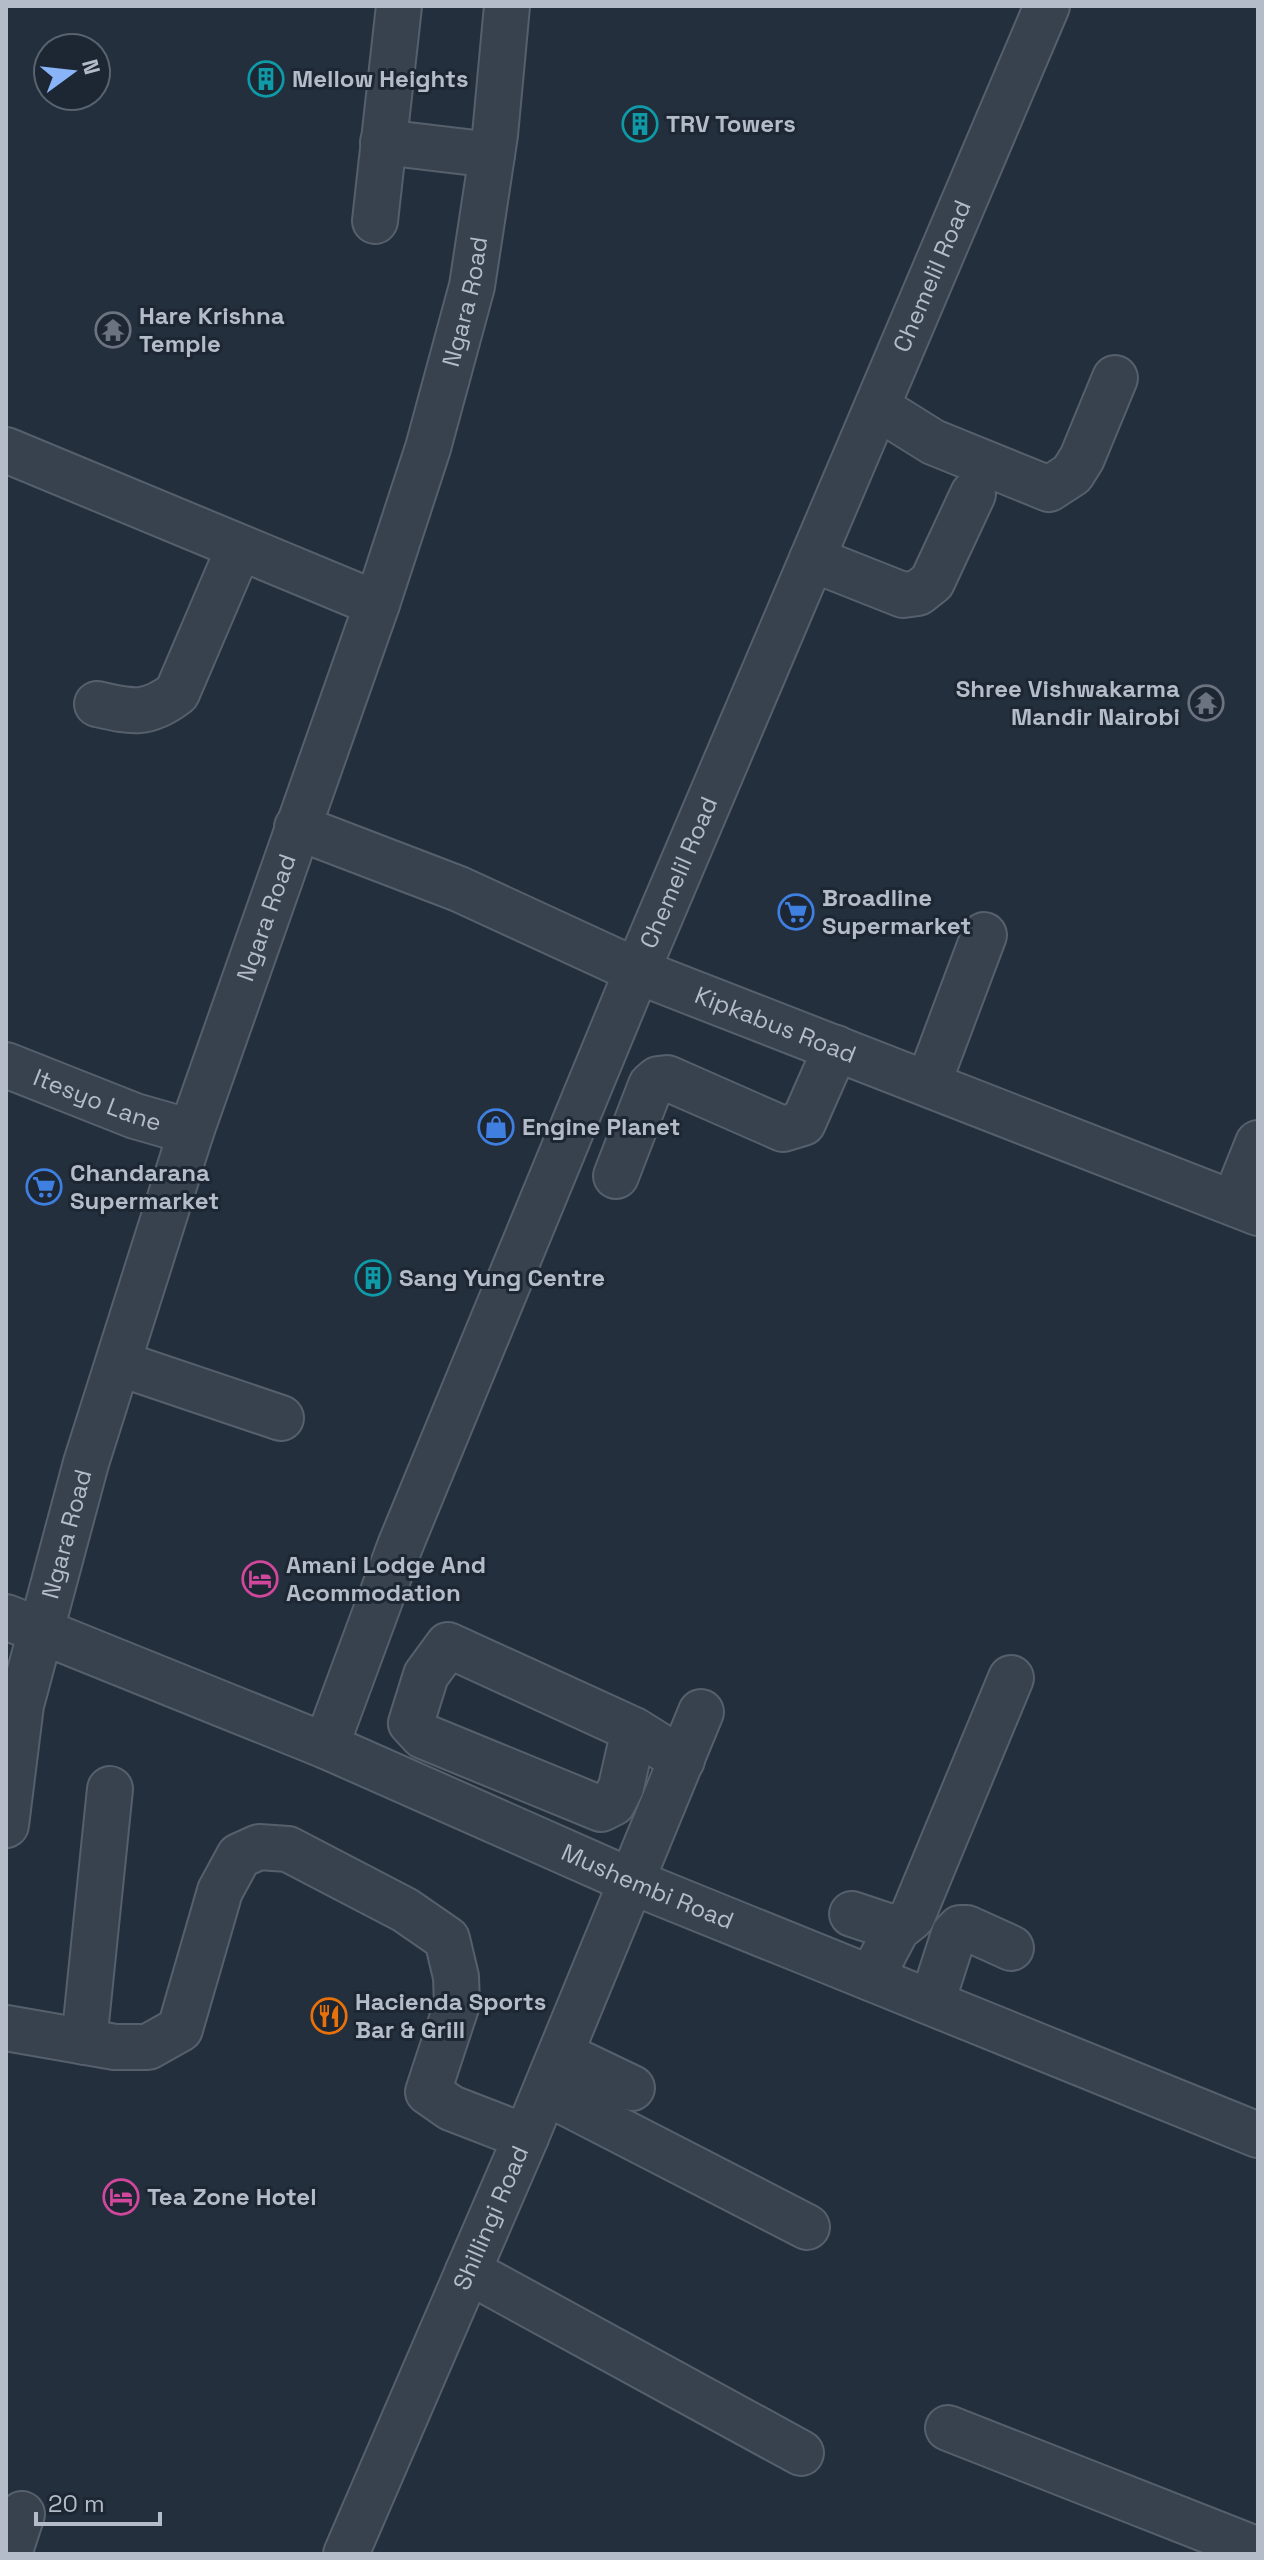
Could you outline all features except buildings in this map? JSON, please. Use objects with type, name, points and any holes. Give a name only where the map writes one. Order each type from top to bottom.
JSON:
[{"type":"street","points":[[375,221],[399,6]]},
{"type":"street","name":"Ngara Road","points":[[6,1825],[21,1705],[23,1624],[86,1463],[191,1132],[377,604],[428,448],[472,286],[492,155],[507,6]]},
{"type":"street","name":"Chemelil Road","points":[[326,1746],[400,1546],[637,971],[1047,6]]},
{"type":"street","points":[[383,142],[492,155]]},
{"type":"street","points":[[877,407],[933,442],[1049,489],[1072,474],[1082,458],[1115,378]]},
{"type":"street","points":[[6,450],[377,604]]},
{"type":"street","points":[[812,559],[903,595],[918,593],[932,582],[973,494]]},
{"type":"street","points":[[97,704],[137,711],[159,706],[177,693],[239,548]]},
{"type":"street","name":"Kipkabus Road","points":[[297,827],[459,889],[637,971],[1246,1208]]},
{"type":"street","points":[[928,1084],[984,935]]},
{"type":"street","points":[[616,1176],[651,1085],[658,1079],[667,1078],[783,1129],[803,1123],[836,1048]]},
{"type":"street","name":"Itesyo Lane","points":[[6,1065],[135,1116],[191,1132]]},
{"type":"street","points":[[1246,1208],[1258,1143]]},
{"type":"street","points":[[118,1363],[281,1418]]},
{"type":"street","name":"Mushembi Road","points":[[23,1624],[326,1746],[633,1882],[1258,2135]]},
{"type":"street","points":[[634,1730],[621,1787],[613,1803],[601,1809],[423,1736],[411,1723],[426,1675],[448,1645],[634,1730],[682,1760]]},
{"type":"street","points":[[871,1978],[897,1929],[912,1917],[1011,1678]]},
{"type":"street","name":"Shillingi Road","points":[[346,2554],[553,2073],[701,1712]]},
{"type":"street","points":[[84,2042],[110,1789]]},
{"type":"street","points":[[6,2028],[115,2047],[148,2047],[180,2029],[220,1891],[239,1856],[259,1847],[288,1849],[405,1910],[447,1939],[456,1977],[457,2004],[428,2092],[451,2108],[526,2137]]},
{"type":"street","points":[[852,1914],[897,1929]]},
{"type":"street","points":[[932,2002],[954,1934],[960,1928],[967,1928],[1011,1948]]},
{"type":"street","points":[[553,2073],[632,2088]]},
{"type":"street","points":[[553,2073],[807,2227]]},
{"type":"street","points":[[468,2271],[801,2453]]},
{"type":"street","points":[[948,2428],[1258,2550]]},
{"type":"place","name":"Mellow Heights","points":[[266,79]]},
{"type":"place","name":"TRV Towers","points":[[640,124]]},
{"type":"place","name":"Hare Krishna Temple","points":[[113,330]]},
{"type":"place","name":"Shree Vishwakarma Mandir Nairobi","points":[[1206,703]]},
{"type":"place","name":"Broadline Supermarket","points":[[796,912]]},
{"type":"place","name":"Engine Planet","points":[[496,1127]]},
{"type":"place","name":"Chandarana Supermarket","points":[[44,1187]]},
{"type":"place","name":"Sang Yung Centre","points":[[373,1278]]},
{"type":"place","name":"Amani Lodge And Acommodation","points":[[260,1579]]},
{"type":"place","name":"Hacienda Sports Bar & Grill","points":[[329,2016]]},
{"type":"place","name":"Tea Zone Hotel","points":[[121,2197]]}]
